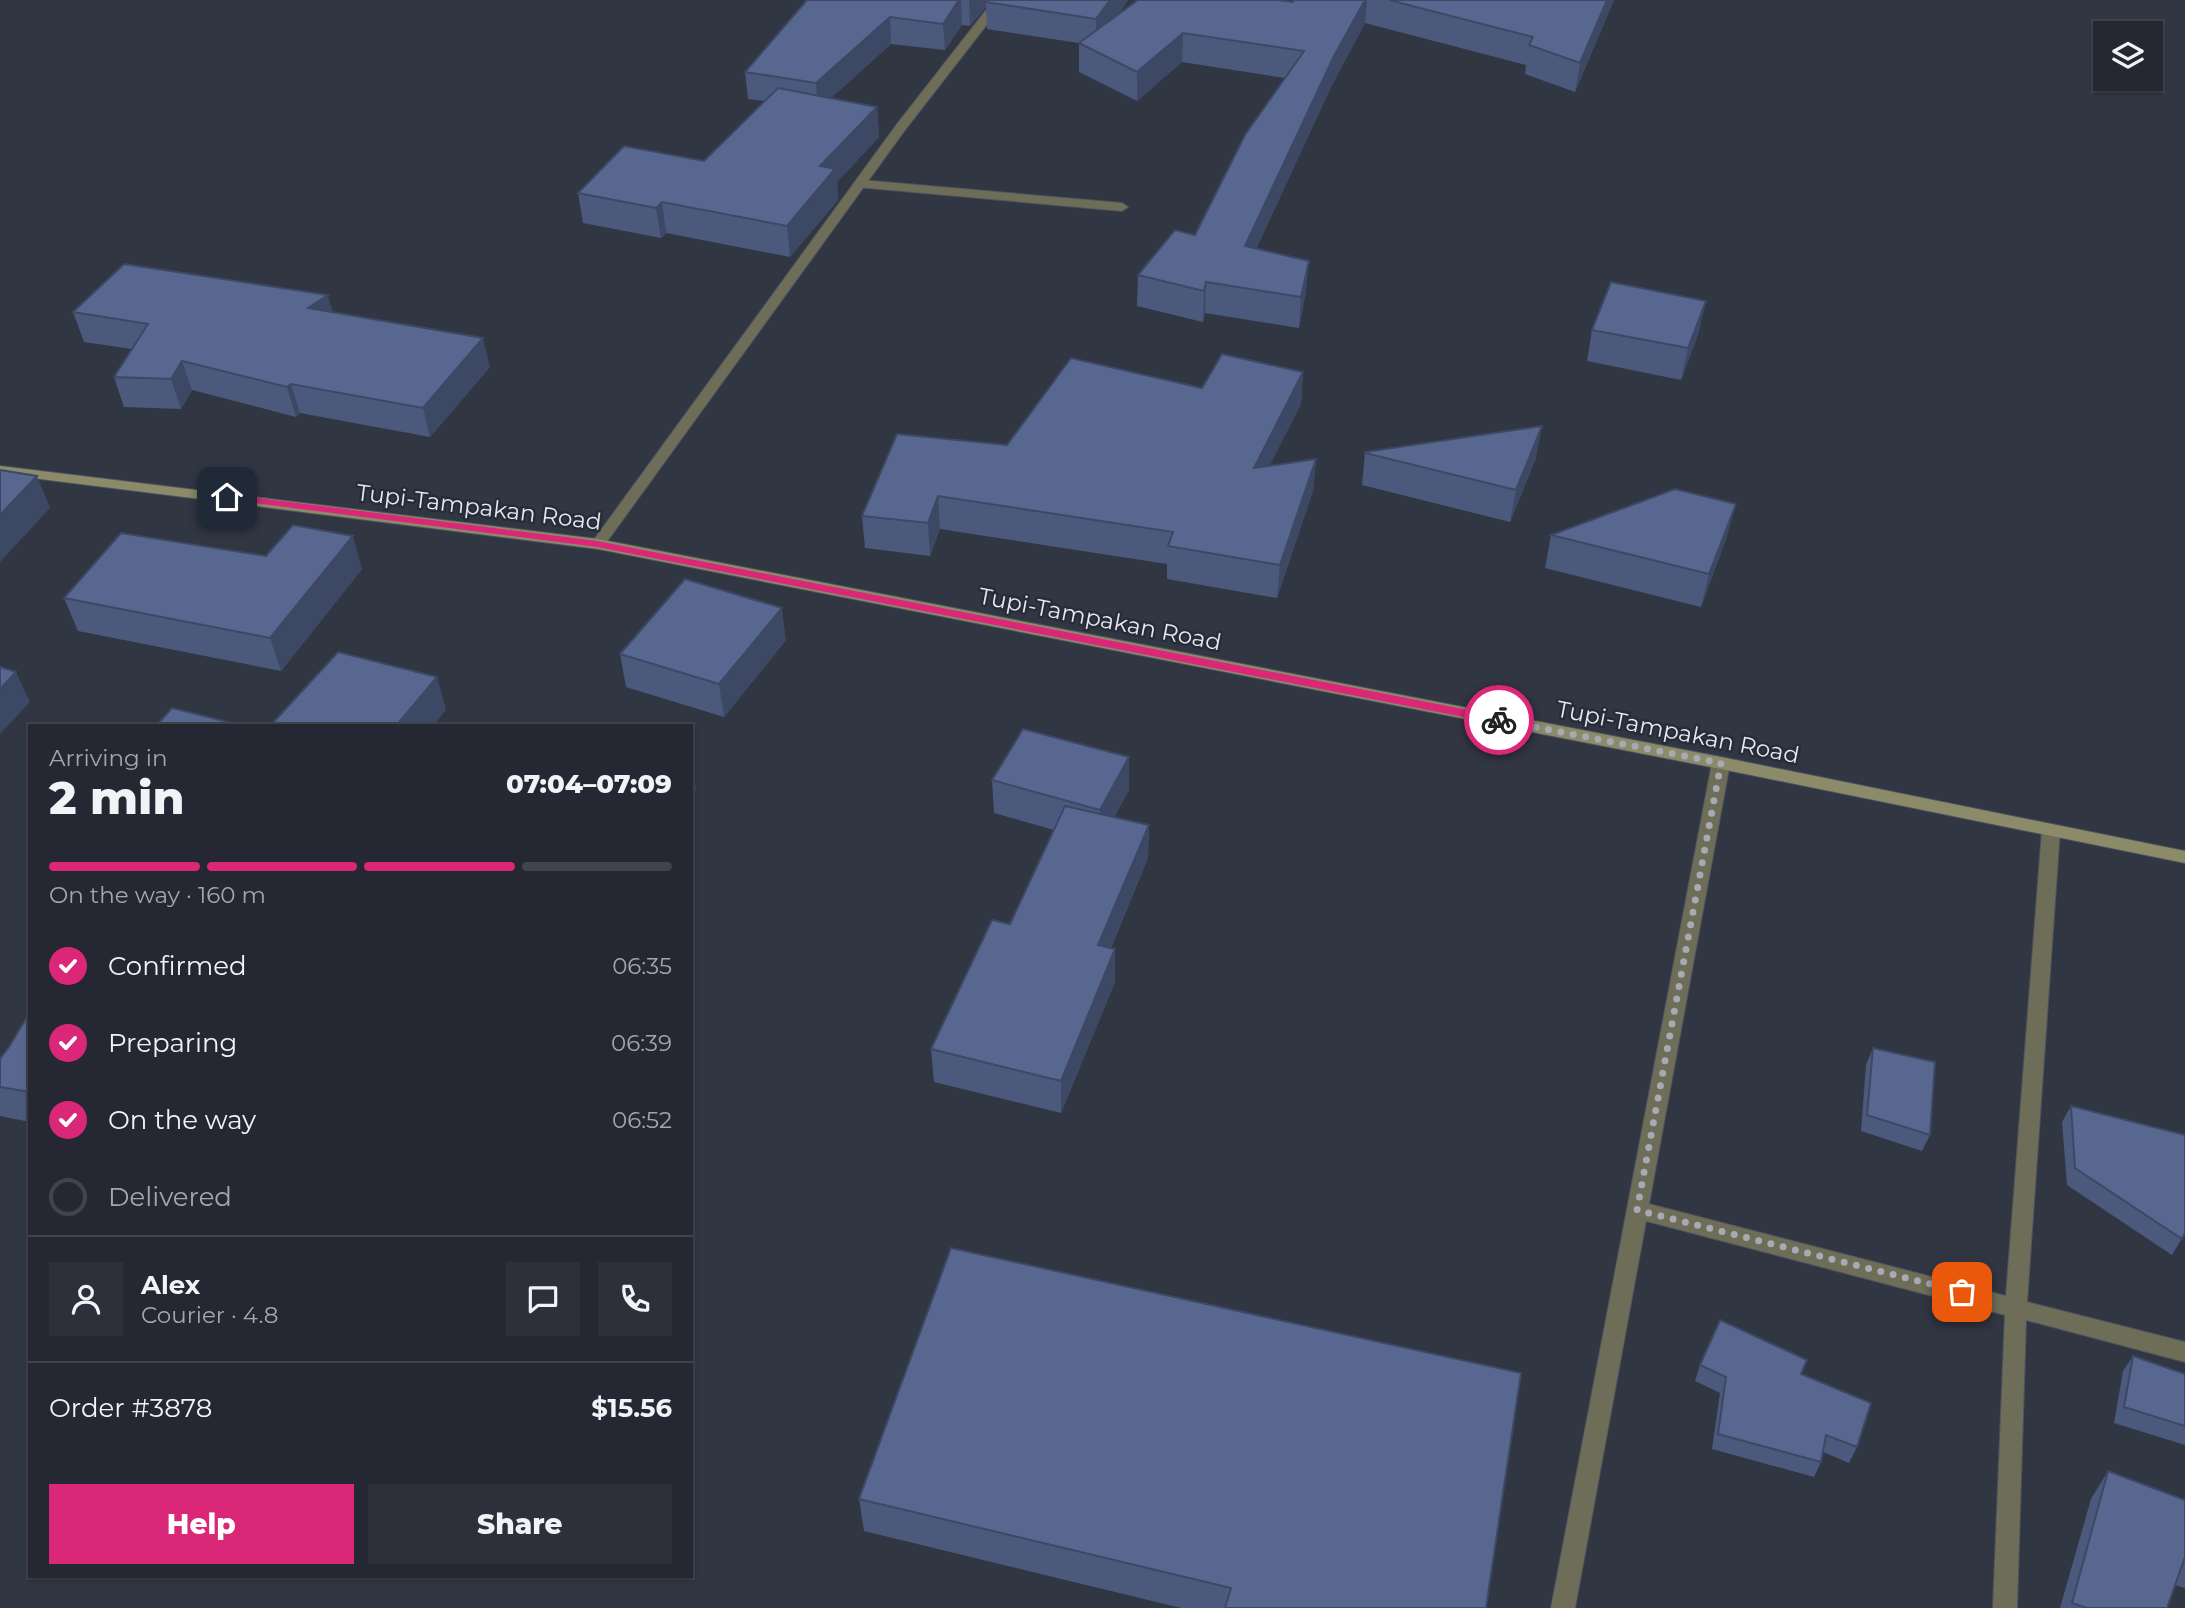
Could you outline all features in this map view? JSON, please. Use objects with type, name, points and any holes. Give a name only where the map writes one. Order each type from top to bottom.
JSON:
[{"type":"main road","name":"Tupi-Tampakan Road","points":[[0,470],[597,544],[1721,763],[2185,857]]},
{"type":"street","points":[[597,544],[861,184],[1000,0]]},
{"type":"street","points":[[861,184],[1122,207]]},
{"type":"street","points":[[1565,1607],[1721,763]]},
{"type":"street","points":[[2005,1608],[2017,1306],[2051,830]]},
{"type":"street","points":[[1637,1210],[2017,1306],[2185,1352]]},
{"type":"building","points":[[807,0],[959,0],[943,24],[890,17],[816,83],[745,72]]},
{"type":"building","points":[[1110,0],[1096,19],[986,2]]},
{"type":"building","points":[[1138,0],[1365,0],[1334,56],[1245,246],[1309,261],[1301,297],[1206,282],[1204,291],[1138,275],[1175,230],[1195,235],[1245,135],[1304,51],[1183,33],[1137,72],[1079,43]]},
{"type":"building","points":[[1389,0],[1607,0],[1580,63],[1529,45],[1533,37]]},
{"type":"building","points":[[778,88],[877,107],[820,166],[835,169],[787,226],[662,202],[656,208],[578,193],[624,146],[704,161]]},
{"type":"building","points":[[124,264],[328,295],[308,308],[483,338],[423,408],[291,384],[287,387],[182,361],[171,379],[114,377],[148,324],[73,312]]},
{"type":"building","points":[[1611,282],[1706,301],[1688,348],[1592,330]]},
{"type":"building","points":[[1222,354],[1303,372],[1254,468],[1316,459],[1280,565],[1168,546],[1173,532],[938,496],[928,523],[862,516],[897,434],[1007,445],[1071,358],[1202,388]]},
{"type":"building","points":[[1542,426],[1516,490],[1365,453],[1365,452]]},
{"type":"building","points":[[0,470],[37,476],[0,515]]},
{"type":"building","points":[[1675,489],[1736,504],[1709,574],[1551,535]]},
{"type":"building","points":[[293,525],[353,536],[270,638],[64,598],[121,533],[266,556]]},
{"type":"building","points":[[685,579],[782,608],[719,684],[620,654]]},
{"type":"building","points":[[338,652],[437,677],[398,724],[272,724]]},
{"type":"building","points":[[0,667],[16,672],[0,689]]},
{"type":"building","points":[[172,708],[236,724],[158,724]]},
{"type":"building","points":[[1023,729],[1129,757],[1100,810],[992,780]]},
{"type":"building","points":[[1065,806],[1149,825],[1098,945],[1115,949],[1061,1081],[931,1049],[992,920],[1010,924]]},
{"type":"building","points":[[28,1015],[28,1092],[0,1087],[0,1059]]},
{"type":"building","points":[[1873,1048],[1935,1062],[1930,1135],[1867,1115]]},
{"type":"building","points":[[2071,1106],[2185,1135],[2185,1233],[2182,1239],[2075,1168]]},
{"type":"building","points":[[951,1248],[1521,1373],[1486,1608],[1225,1608],[1231,1588],[859,1499]]},
{"type":"building","points":[[1720,1320],[1807,1360],[1801,1374],[1871,1403],[1857,1447],[1826,1435],[1821,1462],[1718,1434],[1726,1377],[1700,1365]]},
{"type":"building","points":[[2133,1356],[2185,1374],[2185,1426],[2124,1407]]},
{"type":"building","points":[[2108,1471],[2185,1500],[2185,1557],[2167,1608],[2087,1608],[2072,1603]]},
{"type":"way so far","points":[[1499,720],[1721,763],[1637,1210],[1962,1292]]},
{"type":"route","points":[[227,497],[597,544],[1499,720]]}]
